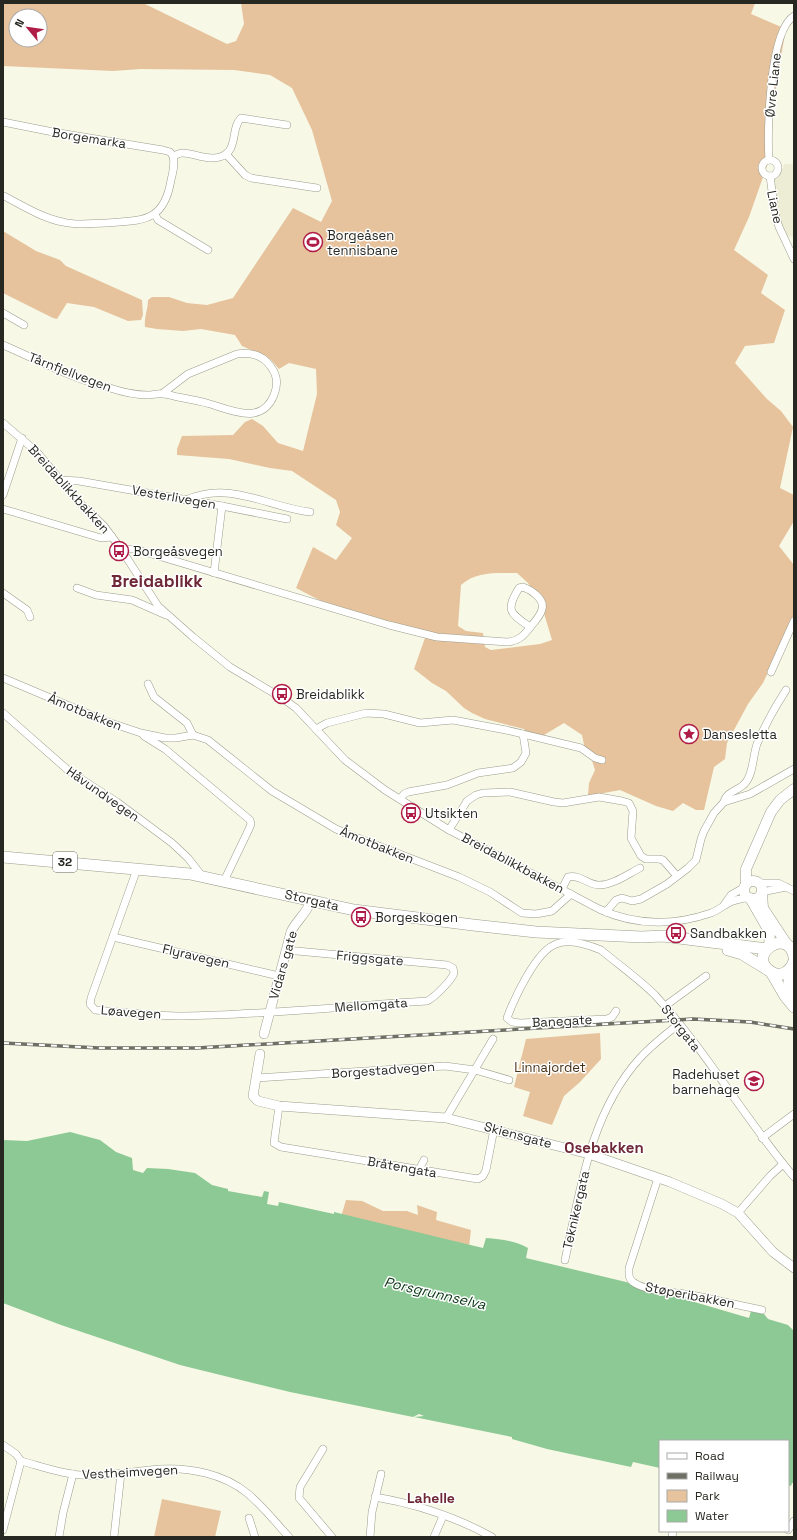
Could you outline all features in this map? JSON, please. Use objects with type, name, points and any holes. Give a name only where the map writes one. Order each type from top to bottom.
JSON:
[{"type":"main road","points":[[768,948],[770,933],[746,869],[775,806],[785,795],[794,789]]},
{"type":"main road","name":"32","points":[[3,857],[132,868]]},
{"type":"main road","name":"Storgata","points":[[132,868],[202,876],[354,910],[513,930],[642,937],[663,936],[768,948]]},
{"type":"main road","points":[[753,890],[792,959],[789,985],[794,998]]},
{"type":"main road","name":"Storgata","points":[[642,937],[737,952],[770,971]]},
{"type":"main road","name":"32","points":[[792,959],[778,943],[768,948],[764,955],[764,960],[770,971],[785,996],[794,1007]]},
{"type":"main road","points":[[770,971],[782,974],[792,959]]},
{"type":"street","name":"Øvre Liane","points":[[769,160],[770,116],[776,52],[784,26],[794,16]]},
{"type":"street","points":[[4,196],[44,216],[63,222],[86,224],[136,221],[155,214],[162,207],[169,192],[174,163],[173,156],[182,153],[211,158],[226,154],[233,142],[237,121],[241,118],[287,125]]},
{"type":"street","name":"Borgemarka","points":[[3,122],[53,132],[163,150],[170,152],[173,156]]},
{"type":"street","points":[[226,154],[245,175],[251,178],[317,188]]},
{"type":"street","points":[[769,160],[776,162],[778,166],[776,173],[770,176],[766,175],[762,170],[763,163],[769,160]]},
{"type":"street","name":"Liane","points":[[770,176],[775,214],[794,259]]},
{"type":"street","points":[[155,214],[158,220],[208,250]]},
{"type":"street","points":[[786,243],[794,241]]},
{"type":"street","points":[[3,313],[24,325]]},
{"type":"street","name":"Tårnfjellvegen","points":[[3,345],[70,375],[109,388],[140,395],[149,396],[163,394],[209,404],[231,411],[250,414],[264,409],[270,403],[276,388],[277,377],[269,364],[263,358],[252,354],[237,354],[188,374],[163,394]]},
{"type":"street","name":"Breidablikkbakken","points":[[3,423],[38,452],[78,501],[104,526],[121,549],[151,597],[168,616],[230,667],[296,708],[334,750],[355,768],[449,830],[619,918],[636,921],[657,922],[696,917],[722,907],[731,895],[753,890]]},
{"type":"street","points":[[3,495],[22,438]]},
{"type":"street","name":"Vesterlivegen","points":[[61,480],[66,479],[78,481],[222,506],[286,519]]},
{"type":"street","points":[[185,500],[193,496],[227,492],[251,496],[286,509],[310,512]]},
{"type":"street","points":[[214,572],[222,506]]},
{"type":"street","points":[[3,509],[101,538],[112,537]]},
{"type":"street","points":[[121,549],[135,549],[373,620],[437,637],[514,641],[520,639],[530,627],[540,615],[543,606],[537,596],[526,588],[519,588],[511,600],[511,608],[516,617],[530,627]]},
{"type":"street","points":[[77,588],[96,595],[132,600],[168,616]]},
{"type":"street","points":[[3,593],[27,610],[30,616]]},
{"type":"street","points":[[771,672],[794,621]]},
{"type":"street","name":"Åmotbakken","points":[[3,678],[105,721],[141,733],[165,738],[176,738],[192,735],[201,737],[212,742],[272,790],[336,829],[459,877],[490,892],[522,913],[536,914],[552,911],[571,894]]},
{"type":"street","points":[[148,684],[153,696],[160,703],[187,723],[192,735]]},
{"type":"street","points":[[724,802],[726,796],[745,784],[749,778],[757,745],[775,708],[786,690]]},
{"type":"street","points":[[316,730],[327,723],[366,712],[384,714],[420,723],[453,720],[523,734],[580,748],[595,758],[602,760]]},
{"type":"street","name":"Håvundvegen","points":[[3,713],[69,771],[117,802],[172,843],[188,858],[202,876]]},
{"type":"street","points":[[141,733],[165,749],[250,820],[251,824],[249,829],[224,881]]},
{"type":"street","points":[[400,799],[408,792],[446,785],[478,773],[498,771],[518,766],[526,753],[523,734]]},
{"type":"street","points":[[606,912],[609,906],[616,900],[622,898],[632,901],[641,899],[677,876],[696,860],[700,839],[719,805],[750,794],[794,769]]},
{"type":"street","points":[[449,830],[468,801],[476,795],[483,793],[510,792],[563,803],[599,797],[622,801],[629,804],[633,812],[634,817],[631,838],[641,856],[646,859],[662,860],[677,876]]},
{"type":"street","name":"Løavegen","points":[[132,868],[113,937],[91,998],[90,1004],[95,1010],[181,1016],[270,1013]]},
{"type":"street","points":[[562,889],[568,877],[572,876],[581,878],[594,884],[604,884],[612,882],[640,868]]},
{"type":"street","points":[[753,890],[786,887],[794,891]]},
{"type":"street","name":"Vidars gate","points":[[264,1034],[286,950],[296,922],[305,913],[311,900]]},
{"type":"street","name":"Flyravegen","points":[[113,937],[279,976]]},
{"type":"street","name":"Storgata","points":[[507,1018],[528,975],[545,951],[552,945],[567,942],[592,946],[601,950],[643,985],[665,1006],[762,1138],[794,1177]]},
{"type":"street","name":"Friggsgate","points":[[286,950],[447,965],[453,968]]},
{"type":"street","name":"Mellomgata","points":[[270,1013],[427,1002],[434,997],[454,976],[453,968]]},
{"type":"street","points":[[665,1006],[706,976]]},
{"type":"street","name":"Banegate","points":[[507,1018],[512,1022],[520,1023],[607,1019],[612,1017],[616,1011]]},
{"type":"street","name":"Teknikergata","points":[[565,1260],[590,1154],[604,1116],[621,1083],[639,1059],[679,1024]]},
{"type":"street","points":[[446,1118],[493,1039]]},
{"type":"street","points":[[256,1078],[260,1054]]},
{"type":"street","name":"Borgestadvegen","points":[[256,1078],[322,1075],[432,1066],[456,1066],[509,1080]]},
{"type":"street","name":"Skiensgate","points":[[256,1078],[253,1096],[256,1099],[279,1106],[427,1115],[446,1118],[590,1154],[658,1178],[702,1194],[738,1213],[773,1252],[794,1268]]},
{"type":"street","name":"Bråtengata","points":[[279,1106],[274,1143],[281,1147],[478,1179],[483,1176],[486,1170],[494,1129]]},
{"type":"street","points":[[762,1138],[794,1114]]},
{"type":"street","points":[[419,1170],[424,1160]]},
{"type":"street","points":[[738,1213],[770,1176],[783,1164]]},
{"type":"street","name":"Støperibakken","points":[[658,1178],[629,1268],[629,1277],[632,1282],[668,1293],[678,1293],[714,1299],[762,1310]]},
{"type":"street","points":[[3,1446],[16,1454],[21,1461],[3,1530]]},
{"type":"street","points":[[322,1449],[300,1486],[299,1498],[332,1537]]},
{"type":"street","name":"Vestheimvegen","points":[[21,1461],[73,1474],[91,1476],[174,1469],[201,1472],[228,1482],[246,1492],[289,1537]]},
{"type":"street","points":[[114,1537],[120,1473]]},
{"type":"street","points":[[59,1537],[63,1513],[73,1474]]},
{"type":"street","points":[[370,1537],[375,1498],[381,1474]]},
{"type":"street","points":[[375,1498],[406,1503],[428,1509],[492,1537]]},
{"type":"street","points":[[434,1537],[443,1516]]},
{"type":"street","points":[[249,1518],[255,1537]]},
{"type":"shaded area","points":[[784,164],[794,164],[794,237],[787,236],[777,218],[773,181],[783,168]]},
{"type":"green space","points":[[3,3],[143,3],[227,44],[236,41],[244,24],[241,3],[755,3],[751,14],[786,29],[777,78],[768,163],[749,217],[734,250],[768,275],[761,293],[785,310],[774,343],[745,346],[735,363],[767,399],[781,411],[793,427],[780,488],[794,495],[794,521],[779,546],[794,565],[794,616],[763,683],[748,704],[727,743],[725,759],[714,767],[704,810],[696,810],[683,803],[673,811],[656,806],[620,790],[588,796],[589,783],[595,770],[591,757],[586,754],[582,735],[564,723],[539,738],[528,736],[524,729],[485,719],[472,713],[464,708],[446,691],[432,683],[414,669],[425,638],[323,602],[296,588],[313,547],[336,560],[352,538],[336,525],[340,512],[336,500],[292,471],[229,459],[177,455],[177,449],[182,436],[233,435],[245,422],[252,419],[263,426],[278,443],[303,451],[317,394],[316,369],[289,363],[279,369],[271,360],[263,355],[242,346],[235,335],[201,329],[183,331],[145,327],[148,300],[152,297],[169,297],[187,303],[207,305],[233,298],[293,208],[321,222],[332,201],[312,130],[292,88],[270,75],[234,70],[141,69],[113,71],[3,66]],"holes":[[[494,573],[517,573],[528,583],[543,610],[552,640],[540,644],[491,650],[485,647],[483,633],[466,631],[458,626],[461,585],[467,580],[480,575]]]},
{"type":"green space","points":[[3,231],[36,251],[60,260],[66,266],[142,300],[143,315],[141,320],[128,321],[94,307],[67,303],[57,319],[3,293]]},
{"type":"green space","name":"Linnajordet","points":[[600,1033],[601,1059],[580,1082],[564,1096],[552,1125],[523,1116],[530,1092],[514,1087],[526,1039]]},
{"type":"green space","points":[[346,1200],[362,1201],[383,1211],[407,1211],[418,1215],[417,1205],[437,1212],[436,1220],[471,1230],[469,1247],[341,1217]]},
{"type":"green space","points":[[162,1499],[221,1511],[215,1537],[154,1537]]},
{"type":"water","name":"Porsgrunnselva","points":[[70,1132],[100,1140],[116,1152],[132,1158],[133,1170],[143,1173],[147,1168],[195,1173],[212,1185],[228,1189],[228,1191],[262,1197],[264,1191],[269,1192],[267,1204],[278,1206],[279,1202],[334,1214],[334,1212],[483,1248],[486,1238],[508,1241],[528,1248],[526,1258],[626,1282],[749,1318],[751,1311],[764,1314],[768,1319],[788,1325],[794,1331],[794,1483],[792,1483],[791,1486],[789,1485],[789,1440],[659,1440],[659,1468],[633,1462],[631,1467],[547,1449],[512,1439],[512,1437],[414,1417],[424,1416],[419,1414],[413,1417],[290,1392],[180,1365],[61,1325],[3,1303],[3,1140],[27,1141]]},
{"type":"railway","points":[[3,1043],[99,1048],[197,1048],[693,1019],[750,1022],[794,1029]]},
{"type":"place","name":"Borgeåsen tennisbane","points":[[313,242]]},
{"type":"place","name":"Borgeåsvegen","points":[[119,551]]},
{"type":"place","name":"Breidablikk","points":[[282,694]]},
{"type":"place","name":"Dansesletta","points":[[689,734]]},
{"type":"place","name":"Utsikten","points":[[411,813]]},
{"type":"place","name":"Borgeskogen","points":[[361,917]]},
{"type":"place","name":"Sandbakken","points":[[676,933]]},
{"type":"place","name":"Radehuset barnehage","points":[[754,1081]]},
{"type":"district","name":"Breidablikk","points":[[157,581]]},
{"type":"district","name":"Osebakken","points":[[604,1147]]},
{"type":"district","name":"Lahelle","points":[[431,1498]]}]
